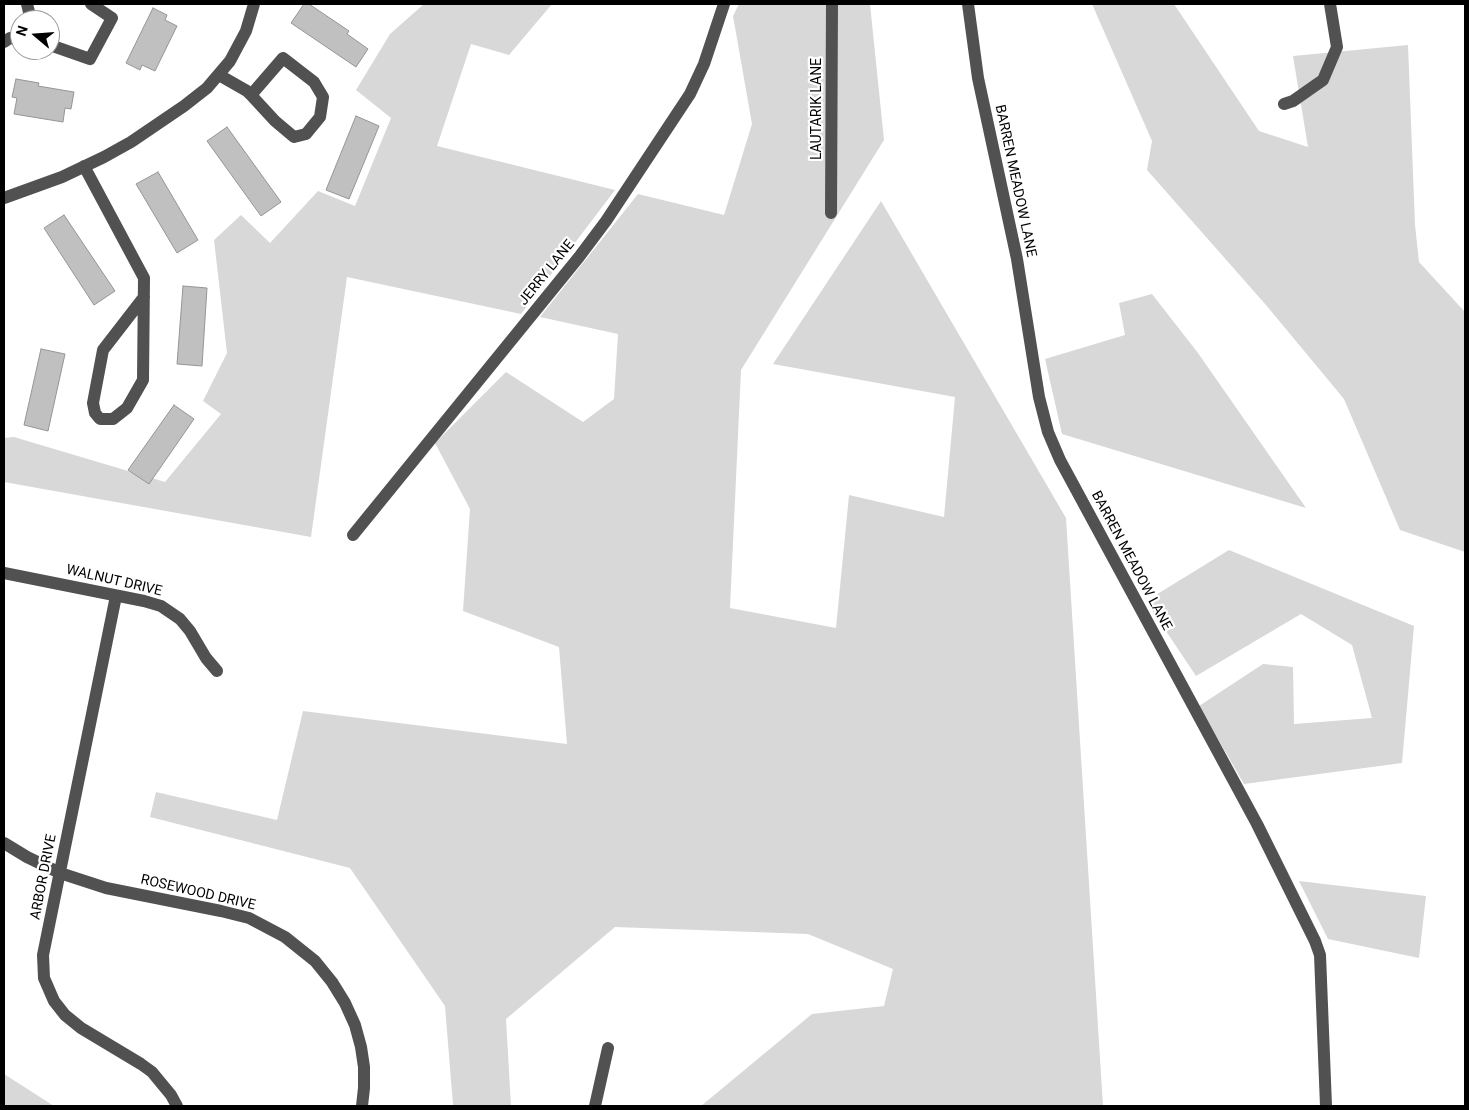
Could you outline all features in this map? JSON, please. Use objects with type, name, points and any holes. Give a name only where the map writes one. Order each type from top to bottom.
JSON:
[{"type":"street","points":[[60,48],[90,59],[112,18],[91,4]]},
{"type":"street","points":[[4,198],[54,180],[124,146],[160,124],[207,88],[230,61],[246,31],[254,4]]},
{"type":"street","name":"JERRY LANE","points":[[353,535],[579,257],[606,221],[690,94],[704,64],[724,4]]},
{"type":"street","name":"LAUTARIK LANE","points":[[831,214],[832,4]]},
{"type":"street","name":"BARREN MEADOW LANE","points":[[968,4],[978,78],[1016,259],[1039,397],[1048,432],[1060,460],[1257,824],[1315,941],[1320,955],[1326,1106]]},
{"type":"street","points":[[1284,104],[1293,101],[1323,80],[1337,47],[1330,4]]},
{"type":"street","points":[[219,75],[247,91],[251,96],[275,121],[294,137],[306,134],[320,116],[324,97],[314,82],[283,58],[251,96]]},
{"type":"street","points":[[84,166],[144,278],[144,297],[143,380],[127,408],[113,419],[100,419],[95,413],[93,403],[103,350],[144,297]]},
{"type":"street","name":"WALNUT DRIVE","points":[[4,573],[161,606],[174,615],[190,631],[217,672]]},
{"type":"street","name":"ARBOR DRIVE","points":[[116,596],[43,955],[44,978],[50,993],[65,1015],[74,1023],[152,1072],[171,1095],[177,1106]]},
{"type":"street","name":"ROSEWOOD DRIVE","points":[[4,843],[60,873],[106,888],[248,918],[279,933],[301,949],[315,961],[332,982],[345,1003],[355,1025],[364,1067],[362,1106]]},
{"type":"street","points":[[594,1106],[608,1048]]},
{"type":"shaded area","points":[[424,4],[552,4],[509,55],[471,44],[437,146],[615,190],[521,314],[347,277],[311,537],[4,482],[4,438],[14,437],[165,482],[221,414],[203,401],[227,353],[214,240],[241,215],[270,243],[318,191],[355,206],[391,118],[356,90],[390,34]]},
{"type":"shaded area","points":[[739,4],[870,4],[884,140],[741,370],[730,608],[836,628],[849,495],[944,517],[955,397],[773,364],[881,201],[1066,518],[1103,1106],[701,1106],[812,1014],[884,1006],[893,969],[808,934],[615,927],[506,1019],[511,1106],[456,1106],[453,1105],[445,1006],[350,868],[150,817],[156,792],[277,820],[303,711],[567,744],[559,647],[463,611],[470,509],[435,443],[506,372],[583,422],[614,399],[618,334],[540,317],[638,194],[724,215],[752,124],[733,16]]},
{"type":"shaded area","points":[[1092,4],[1174,4],[1259,131],[1308,147],[1293,56],[1408,45],[1415,225],[1419,262],[1465,312],[1465,552],[1400,530],[1344,399],[1266,305],[1147,170],[1152,141]]},
{"type":"shaded area","points":[[1152,294],[1198,353],[1306,508],[1062,434],[1045,359],[1125,335],[1119,303]]},
{"type":"shaded area","points":[[1229,550],[1414,626],[1402,763],[1244,784],[1199,706],[1263,664],[1293,667],[1294,724],[1372,718],[1352,645],[1301,614],[1196,676],[1146,601]]},
{"type":"shaded area","points":[[1299,881],[1426,896],[1419,958],[1328,939]]},
{"type":"shaded area","points":[[4,1074],[54,1106],[4,1106]]},
{"type":"building","points":[[304,4],[309,4],[349,31],[347,34],[368,49],[356,67],[291,23]]},
{"type":"building","points":[[153,8],[167,15],[165,20],[177,26],[155,71],[142,65],[140,70],[126,63]]},
{"type":"building","points":[[16,79],[39,83],[38,86],[74,92],[71,109],[65,108],[63,122],[14,114],[17,98],[12,97]]},
{"type":"building","points":[[356,116],[379,126],[349,199],[326,190]]},
{"type":"building","points":[[227,127],[281,202],[261,216],[207,141]]},
{"type":"building","points":[[158,172],[198,240],[177,253],[136,184]]},
{"type":"building","points":[[64,215],[115,291],[94,305],[44,228]]},
{"type":"building","points":[[183,286],[207,288],[202,366],[177,364]]},
{"type":"building","points":[[41,349],[65,354],[48,431],[24,425]]},
{"type":"building","points":[[174,405],[194,419],[149,484],[128,470]]}]
